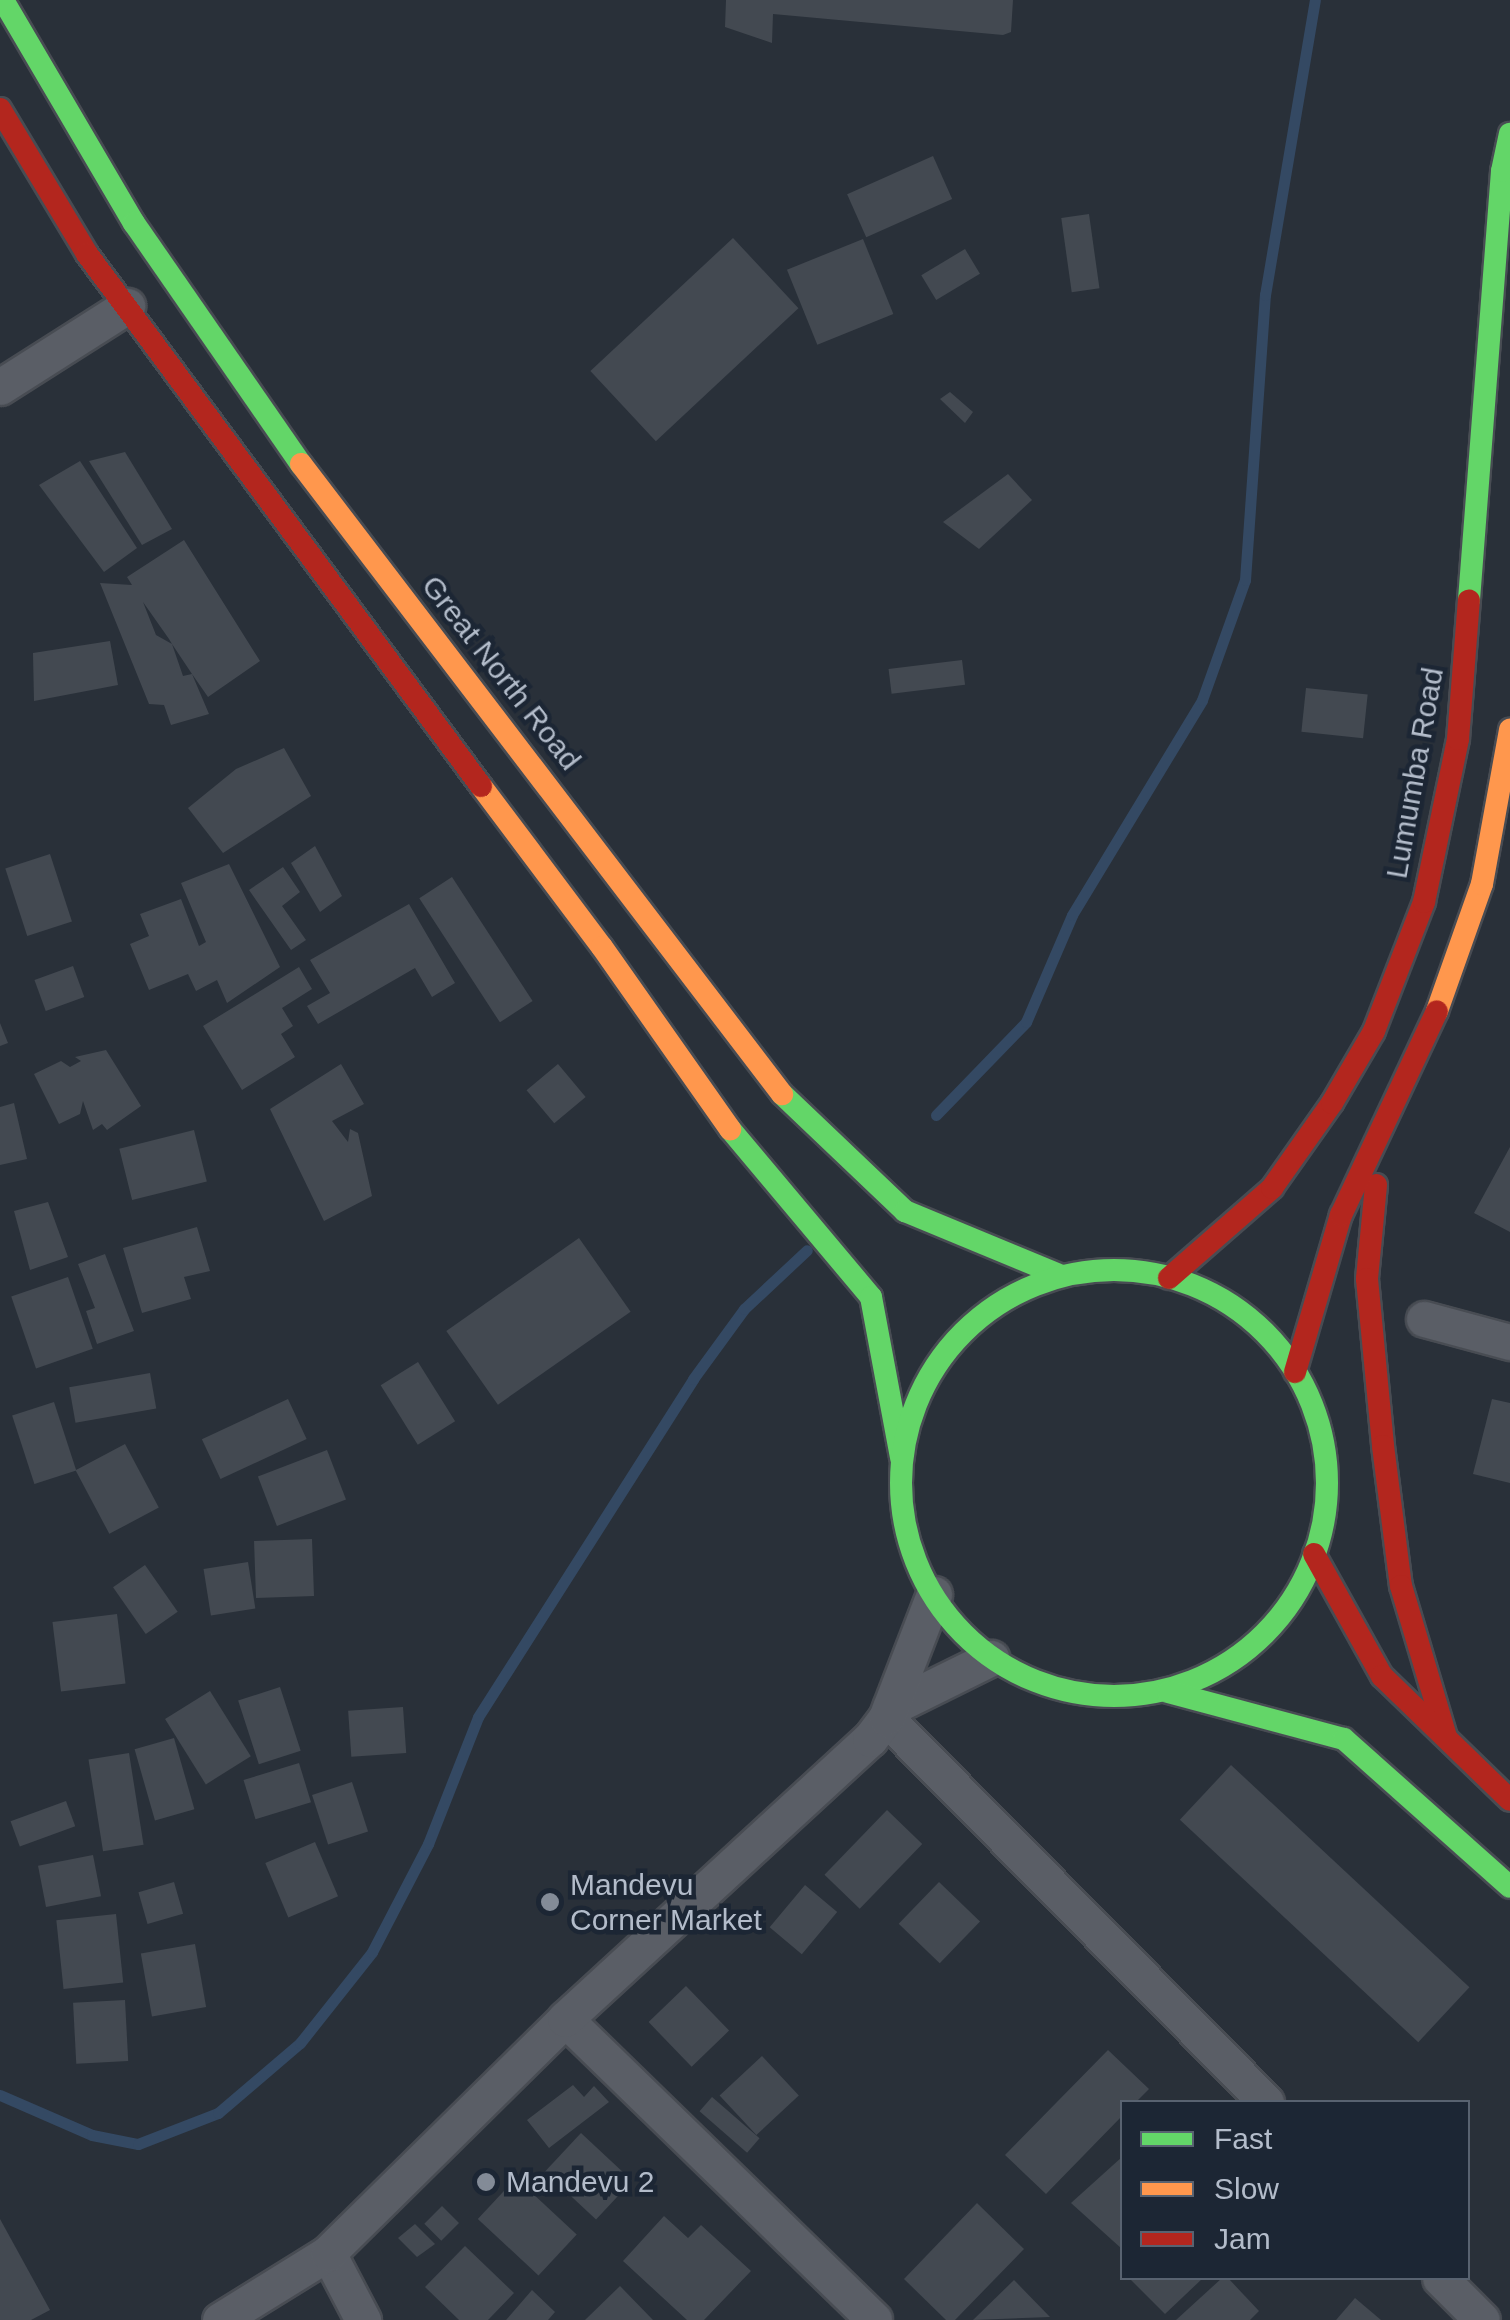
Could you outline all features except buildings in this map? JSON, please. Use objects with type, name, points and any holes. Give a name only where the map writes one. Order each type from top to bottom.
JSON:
[{"type":"main road","name":"Great North Road","points":[[3,0],[134,223],[299,462],[778,1090],[905,1211],[1057,1274]]},
{"type":"main road","points":[[0,108],[88,254],[259,492],[602,948],[730,1131],[870,1297],[912,1542],[948,1620],[991,1658],[1038,1683],[1090,1697],[1168,1692],[1344,1739],[1510,1887]]},
{"type":"main road","name":"Lumumba Road","points":[[1169,1278],[1272,1188],[1332,1102],[1374,1031],[1424,902],[1458,739],[1502,171],[1510,134]]},
{"type":"main road","points":[[1295,1372],[1341,1215],[1440,1005],[1482,884],[1510,730]]},
{"type":"main road","points":[[1382,1133],[1366,1279],[1381,1427],[1401,1586],[1446,1737]]},
{"type":"main road","points":[[900,1458],[913,1409],[936,1364],[969,1323],[1010,1294],[1057,1274],[1113,1268],[1169,1278],[1212,1295],[1240,1313],[1266,1336],[1295,1372],[1315,1414],[1325,1460],[1325,1508],[1314,1554],[1300,1586],[1259,1642],[1232,1664],[1168,1692]]},
{"type":"main road","points":[[1314,1554],[1382,1676],[1510,1800]]},
{"type":"street","points":[[0,387],[126,306]]},
{"type":"street","points":[[1424,1319],[1510,1342]]},
{"type":"street","points":[[220,2320],[328,2252],[565,2019],[870,1739],[888,1713],[934,1594]]},
{"type":"street","points":[[888,1713],[991,1658]]},
{"type":"street","points":[[888,1713],[1264,2100]]},
{"type":"street","points":[[565,2019],[874,2320]]},
{"type":"street","points":[[328,2252],[363,2320]]},
{"type":"street","points":[[1442,2280],[1482,2320]]},
{"type":"waterway","points":[[936,1115],[1026,1022],[1072,915],[1202,700],[1245,580],[1265,295],[1315,0]]},
{"type":"waterway","points":[[0,2095],[92,2135],[138,2144],[218,2113],[300,2043],[372,1952],[428,1844],[478,1717],[693,1379],[744,1309],[807,1250]]},
{"type":"traffic: fast","points":[[3,0],[134,223],[301,464]]},
{"type":"traffic: fast","points":[[1469,600],[1502,171],[1510,134]]},
{"type":"traffic: fast","points":[[782,1094],[905,1211],[1057,1274]]},
{"type":"traffic: fast","points":[[730,1129],[871,1297],[901,1458]]},
{"type":"traffic: fast","points":[[1114,1270],[1156,1274],[1196,1286],[1232,1306],[1265,1332],[1291,1365],[1311,1401],[1323,1441],[1327,1483],[1323,1525],[1311,1565],[1291,1601],[1265,1634],[1232,1660],[1196,1680],[1156,1692],[1114,1696],[1072,1692],[1032,1680],[996,1660],[963,1634],[937,1601],[917,1565],[905,1525],[901,1483],[905,1441],[917,1401],[937,1365],[963,1332],[996,1306],[1032,1286],[1072,1274],[1114,1270]]},
{"type":"traffic: fast","points":[[1168,1692],[1344,1739],[1510,1887]]},
{"type":"traffic: slow","points":[[301,464],[782,1094]]},
{"type":"traffic: slow","points":[[1437,1011],[1482,884],[1510,730]]},
{"type":"traffic: slow","points":[[481,786],[602,947],[730,1129]]},
{"type":"traffic: jam","points":[[0,109],[87,254],[481,786]]},
{"type":"traffic: jam","points":[[1169,1278],[1272,1188],[1332,1103],[1374,1031],[1424,902],[1458,739],[1469,600]]},
{"type":"traffic: jam","points":[[1295,1372],[1341,1215],[1437,1011]]},
{"type":"traffic: jam","points":[[1376,1185],[1367,1279],[1383,1446],[1401,1586],[1446,1737]]},
{"type":"traffic: jam","points":[[1314,1554],[1382,1676],[1510,1800]]},
{"type":"place","name":"Mandevu Corner Market","points":[[550,1902]]},
{"type":"place","name":"Mandevu 2","points":[[486,2182]]}]
